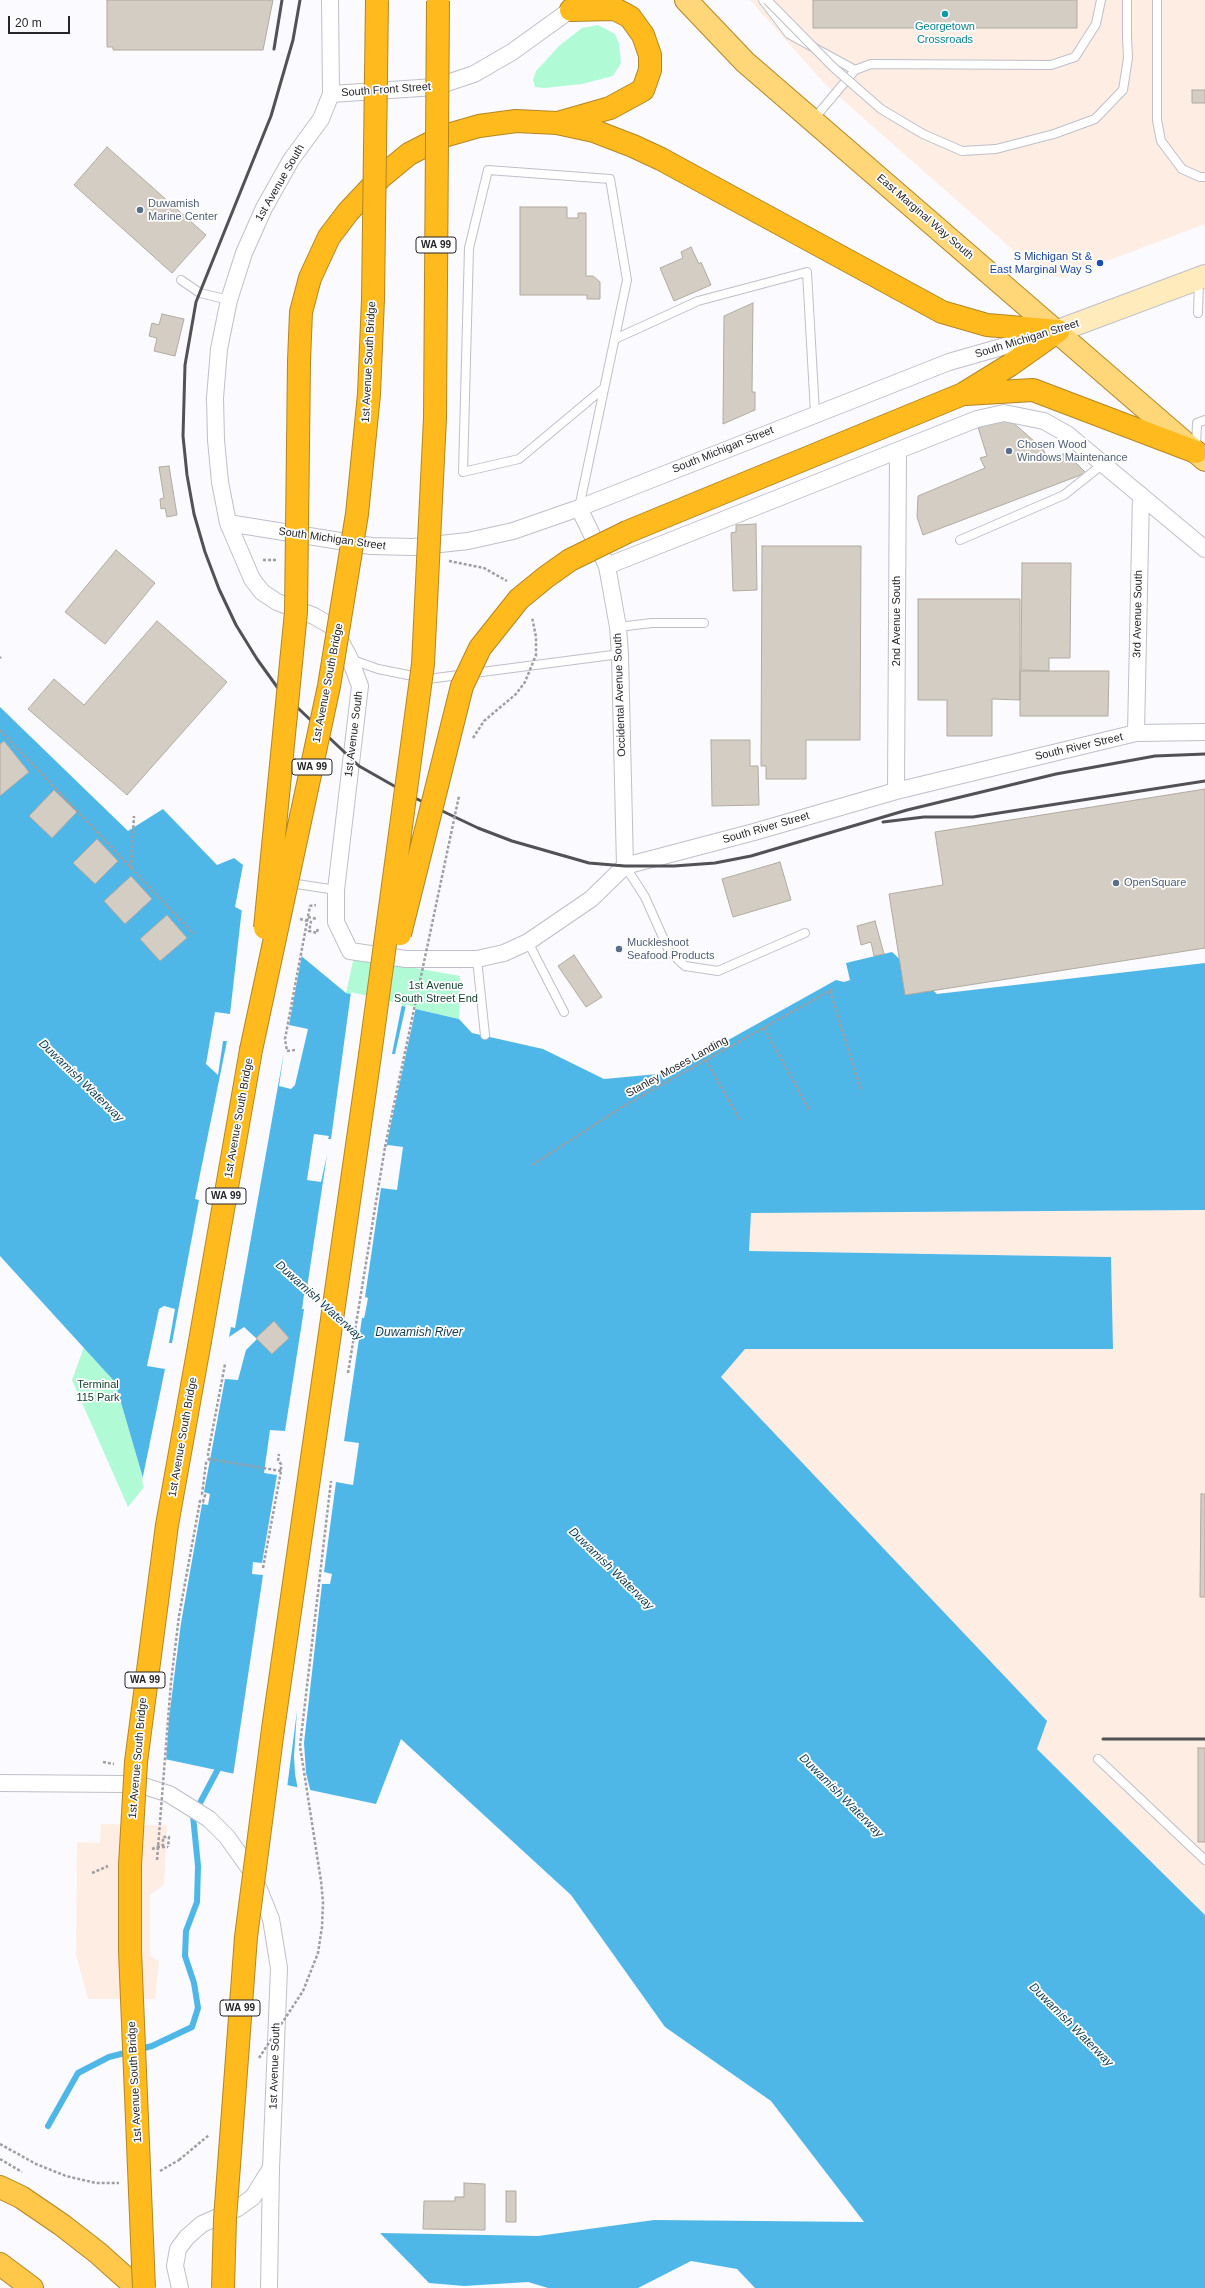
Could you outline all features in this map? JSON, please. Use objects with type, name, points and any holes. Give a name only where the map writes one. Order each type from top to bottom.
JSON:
[{"type":"highway","name":"1st Avenue South Bridge","points":[[144,2288],[130,1951],[130,1865],[136,1762],[167,1525],[251,1050],[329,686],[357,514],[369,394],[373,299],[377,0]]},
{"type":"highway","name":"WA 99","points":[[223,2288],[227,2188],[246,1937],[263,1796],[370,1055],[423,664],[435,418],[438,0]]},
{"type":"highway","points":[[558,123],[610,108],[642,90],[650,70],[650,55],[643,35],[630,17],[615,9],[578,5]]},
{"type":"highway","points":[[251,1050],[282,762],[296,612],[301,312],[310,278],[329,237],[348,212],[381,177],[409,154],[444,136],[479,126],[516,121],[558,123],[594,131],[661,159],[942,312],[987,325],[1058,331]]},
{"type":"highway","points":[[370,1055],[449,732],[462,686],[477,654],[520,599],[546,576],[570,560],[627,532],[963,394],[1010,365],[1058,331]]},
{"type":"highway","points":[[963,394],[1033,390],[1201,456]]},
{"type":"highway","points":[[0,2187],[21,2197],[62,2225],[98,2253],[137,2288]]},
{"type":"highway","points":[[0,2264],[32,2288]]},
{"type":"main road","name":"East Marginal Way South","points":[[686,0],[745,62],[1201,456]]},
{"type":"main road","name":"South Michigan Street","points":[[1058,331],[1202,278]]},
{"type":"street","name":"1st Avenue South","points":[[330,0],[331,94],[321,119],[291,160],[264,208],[244,253],[229,300],[219,349],[215,398],[216,440],[220,482],[228,523],[252,579],[262,592],[277,602],[314,616],[334,627],[350,659],[360,686],[336,890],[336,922],[350,951]]},
{"type":"street","name":"South Front Street","points":[[331,94],[435,87],[474,74],[512,52],[578,5]]},
{"type":"street","name":"South Michigan Street","points":[[228,523],[371,546],[413,547],[483,538],[513,531],[579,508],[815,413],[949,362],[1058,331]]},
{"type":"street","points":[[607,566],[898,452],[978,419],[1004,413],[1026,416],[1044,421],[1067,434],[1205,549]]},
{"type":"street","name":"2nd Avenue South","points":[[896,791],[898,452]]},
{"type":"street","name":"3rd Avenue South","points":[[1136,733],[1141,495]]},
{"type":"street","name":"Occidental Avenue South","points":[[579,508],[607,566],[618,627],[620,654],[625,866]]},
{"type":"street","name":"South River Street","points":[[350,951],[406,959],[477,959],[504,954],[528,942],[591,899],[625,866],[754,832],[896,791],[1136,733],[1205,732]]},
{"type":"street","name":"1st Avenue South","points":[[0,1783],[122,1784],[148,1787],[169,1794],[209,1819],[239,1852],[252,1872],[264,1899],[276,1941],[279,1968],[271,2168],[269,2288]]},
{"type":"street","points":[[180,2288],[175,2266],[178,2248],[187,2237],[202,2224],[238,2208],[253,2196],[271,2168]]},
{"type":"lane","points":[[763,0],[789,34],[855,70]]},
{"type":"lane","points":[[767,0],[833,67],[881,109],[923,134],[962,151],[996,149],[1054,134],[1095,119],[1123,90],[1128,58],[1127,0]]},
{"type":"lane","points":[[812,120],[855,70],[871,64],[1051,65],[1075,57],[1096,24],[1101,0]]},
{"type":"lane","points":[[1157,0],[1156,120],[1161,141],[1182,169],[1200,177],[1205,177]]},
{"type":"lane","points":[[579,508],[627,280],[610,179],[488,170],[469,248],[463,472],[519,459],[604,388]]},
{"type":"lane","points":[[615,339],[698,302],[807,272],[815,413]]},
{"type":"lane","points":[[1198,313],[1202,278]]},
{"type":"lane","points":[[181,280],[200,292],[229,300]]},
{"type":"lane","points":[[1201,456],[1197,423],[1205,420]]},
{"type":"lane","points":[[960,540],[1064,495],[1103,464]]},
{"type":"lane","points":[[618,627],[652,623],[704,623]]},
{"type":"lane","points":[[350,659],[378,669],[428,680],[620,654]]},
{"type":"lane","points":[[625,866],[645,897],[669,951],[685,966],[718,971],[805,933]]},
{"type":"lane","points":[[297,884],[336,890]]},
{"type":"lane","points":[[528,942],[564,1012]]},
{"type":"lane","points":[[477,959],[485,1035]]},
{"type":"lane","points":[[1098,1759],[1205,1860]]},
{"type":"path","points":[[447,561],[484,568],[501,576],[512,584]]},
{"type":"path","points":[[471,743],[475,732],[484,722],[516,694],[525,682],[532,668],[536,655],[536,637],[530,612]]},
{"type":"path","points":[[0,730],[194,934]]},
{"type":"path","points":[[348,1375],[385,1142],[459,794]]},
{"type":"path","points":[[131,868],[134,816]]},
{"type":"path","points":[[296,1050],[287,1051],[285,1039],[310,906],[316,905]]},
{"type":"path","points":[[308,917],[319,920],[317,933],[309,931],[311,922]]},
{"type":"path","name":"Stanley Moses Landing","points":[[532,1165],[622,1107],[833,989]]},
{"type":"path","points":[[830,991],[861,1090]]},
{"type":"path","points":[[764,1028],[810,1111]]},
{"type":"path","points":[[706,1060],[740,1120]]},
{"type":"path","points":[[157,1860],[170,1682],[179,1616],[200,1501],[203,1502],[205,1495],[202,1494],[206,1463],[209,1459],[208,1454],[225,1364]]},
{"type":"path","points":[[263,1568],[282,1464],[278,1461],[279,1454]]},
{"type":"path","points":[[209,1459],[280,1471]]},
{"type":"path","points":[[257,2062],[303,1991],[318,1953],[322,1927],[322,1888],[300,1746],[332,1474]]},
{"type":"path","points":[[158,1847],[168,1847],[169,1837],[163,1837],[163,1845]]},
{"type":"path","points":[[156,2173],[179,2160],[207,2138],[211,2132]]},
{"type":"path","points":[[0,2144],[36,2164],[66,2176],[96,2183],[124,2184]]},
{"type":"shaded area","points":[[750,0],[1205,0],[1205,224],[1062,278],[1039,273],[826,85]]},
{"type":"shaded area","points":[[1205,1210],[1205,1915],[1037,1749],[721,1377],[745,1349],[1113,1349],[1111,1257],[749,1251],[751,1213]]},
{"type":"shaded area","points":[[101,1824],[167,1825],[164,1885],[150,1895],[150,1956],[159,1961],[155,1999],[88,1999],[76,1955],[77,1842],[100,1843]]},
{"type":"green space","points":[[598,25],[615,34],[619,43],[621,63],[613,76],[582,84],[544,88],[535,87],[533,80],[536,71],[560,45],[582,28]]},
{"type":"green space","name":"1st Avenue South Street End","points":[[354,957],[460,976],[459,1019],[346,993]]},
{"type":"green space","name":"Terminal 115 Park","points":[[84,1347],[115,1382],[145,1486],[128,1507],[72,1380]]},
{"type":"water","name":"Duwamish River","points":[[0,707],[128,831],[163,809],[217,865],[234,858],[243,865],[235,907],[253,916],[346,993],[459,1019],[472,1033],[543,1049],[604,1079],[669,1073],[836,980],[844,982],[850,980],[846,963],[892,952],[937,994],[1205,963],[1205,1210],[751,1213],[749,1251],[1111,1257],[1113,1349],[745,1349],[721,1377],[1047,1721],[1037,1749],[1205,1915],[1205,2288],[755,2288],[737,2269],[691,2261],[638,2288],[548,2288],[528,2282],[464,2286],[429,2283],[380,2233],[538,2236],[654,2220],[864,2222],[771,2101],[665,2027],[571,1895],[401,1739],[376,1804],[127,1751],[154,1516],[115,1382],[0,1256]]},
{"type":"pier","points":[[242,908],[254,914],[302,954],[289,1025],[308,1029],[295,1085],[291,1089],[279,1086],[284,1052],[235,1328],[231,1327],[229,1337],[244,1327],[257,1339],[246,1350],[238,1380],[225,1379],[204,1492],[210,1494],[208,1505],[202,1504],[181,1623],[169,1718],[166,1762],[127,1753],[125,1751],[152,1516],[142,1481],[165,1369],[147,1366],[159,1309],[164,1306],[175,1309],[169,1343],[172,1343],[199,1200],[195,1199],[227,1041],[223,1041],[218,1075],[206,1064],[215,1012],[230,1014]]},
{"type":"pier","points":[[351,992],[402,1004],[392,1054],[395,1054],[406,1005],[416,1007],[386,1147],[388,1145],[403,1147],[397,1190],[381,1188],[365,1297],[368,1298],[364,1318],[362,1318],[344,1441],[359,1443],[353,1485],[336,1482],[324,1572],[332,1574],[330,1584],[322,1584],[304,1743],[306,1773],[311,1793],[298,1790],[295,1774],[294,1756],[297,1711],[287,1788],[233,1776],[263,1575],[252,1574],[253,1562],[262,1563],[277,1475],[264,1473],[270,1430],[285,1431],[304,1309],[302,1309],[305,1288],[307,1288],[327,1155],[321,1182],[307,1180],[314,1134],[329,1136],[328,1139],[331,1139]]},
{"type":"building","points":[[107,0],[273,0],[263,50],[113,50],[113,47],[107,47]]},
{"type":"building","name":"Georgetown Crossroads","points":[[813,0],[1077,0],[1077,28],[813,28]]},
{"type":"building","points":[[1192,90],[1205,90],[1205,103],[1192,103]]},
{"type":"building","name":"Duwamish Marine Center","points":[[107,147],[206,235],[172,273],[74,185]]},
{"type":"building","points":[[520,207],[567,207],[567,218],[578,218],[578,213],[586,213],[586,276],[593,276],[600,282],[600,299],[587,299],[587,295],[520,295]]},
{"type":"building","points":[[691,247],[699,264],[701,262],[711,285],[674,301],[660,268],[683,258],[681,252]]},
{"type":"building","points":[[753,303],[752,392],[755,392],[755,410],[723,424],[724,316]]},
{"type":"building","points":[[162,314],[184,319],[175,356],[154,351],[157,338],[149,336],[152,323],[159,325]]},
{"type":"building","points":[[1010,420],[1042,448],[1049,459],[1066,453],[1086,473],[923,535],[917,517],[918,496],[985,468],[980,458],[987,456],[978,427],[984,424]]},
{"type":"building","points":[[169,466],[177,515],[167,517],[165,508],[161,509],[160,499],[164,498],[159,467]]},
{"type":"building","points":[[756,524],[757,590],[733,591],[731,533],[736,532],[736,525]]},
{"type":"building","points":[[762,546],[861,546],[860,740],[806,740],[806,779],[766,779],[766,766],[761,766]]},
{"type":"building","points":[[116,550],[155,583],[105,644],[65,612]]},
{"type":"building","points":[[1022,563],[1071,563],[1070,658],[1049,658],[1049,671],[1021,670]]},
{"type":"building","points":[[918,599],[1020,599],[1020,700],[992,699],[992,736],[947,736],[947,700],[918,700]]},
{"type":"building","points":[[157,621],[227,682],[127,795],[28,709],[54,679],[84,705]]},
{"type":"building","points":[[1020,671],[1109,671],[1108,716],[1020,716]]},
{"type":"building","points":[[711,740],[750,740],[750,766],[758,766],[759,805],[712,806]]},
{"type":"building","points":[[4,741],[29,772],[0,796],[0,744]]},
{"type":"building","points":[[1205,789],[1205,948],[905,995],[889,894],[943,885],[935,832]]},
{"type":"building","points":[[54,790],[77,812],[52,838],[29,816]]},
{"type":"building","points":[[97,839],[118,861],[95,884],[73,863]]},
{"type":"building","points":[[780,862],[791,900],[733,917],[722,879]]},
{"type":"building","points":[[131,876],[152,899],[125,924],[104,901]]},
{"type":"building","points":[[167,915],[187,938],[160,961],[140,939]]},
{"type":"building","points":[[875,921],[884,954],[874,956],[871,942],[861,945],[857,926]]},
{"type":"building","points":[[574,955],[602,997],[586,1007],[558,966]]},
{"type":"building","points":[[274,1321],[289,1338],[272,1354],[256,1338]]},
{"type":"building","points":[[1201,1494],[1205,1494],[1205,1597],[1200,1597]]},
{"type":"building","points":[[1198,1748],[1205,1748],[1205,1842],[1198,1842]]},
{"type":"building","points":[[464,2183],[485,2184],[485,2230],[423,2229],[424,2201],[455,2201],[455,2197],[464,2197]]},
{"type":"building","points":[[506,2191],[516,2191],[516,2222],[506,2222]]},
{"type":"waterway","points":[[48,2126],[78,2073],[109,2057],[152,2046],[192,2027],[198,2008],[194,1983],[185,1956],[186,1931],[197,1902],[198,1866],[193,1816],[217,1771]]},
{"type":"railway","points":[[274,49],[282,0]]},
{"type":"railway","points":[[300,0],[293,40],[271,116],[196,302],[185,365],[183,436],[187,475],[194,514],[205,552],[219,589],[236,625],[257,659],[280,691],[359,766],[417,799],[478,828],[512,841],[589,863],[625,866],[674,866],[715,863],[751,856],[907,810],[1056,774],[1155,756],[1205,754]]},
{"type":"railway","points":[[883,822],[924,817],[973,817],[1205,781]]},
{"type":"railway","points":[[1103,1739],[1205,1739]]},
{"type":"place","name":"Georgetown Crossroads","points":[[945,14]]},
{"type":"place","name":"Duwamish Marine Center","points":[[140,210]]},
{"type":"place","name":"S Michigan St & East Marginal Way S","points":[[1100,263]]},
{"type":"place","name":"Chosen Wood Windows Maintenance","points":[[1009,451]]},
{"type":"place","name":"OpenSquare","points":[[1116,883]]},
{"type":"place","name":"Muckleshoot Seafood Products","points":[[619,949]]},
{"type":"water label","name":"Duwamish Waterway","points":[[81,1081]]},
{"type":"water label","name":"Duwamish Waterway","points":[[319,1301]]},
{"type":"water label","name":"Duwamish Waterway","points":[[611,1569]]},
{"type":"water label","name":"Duwamish Waterway","points":[[841,1796]]},
{"type":"water label","name":"Duwamish Waterway","points":[[1071,2025]]}]
